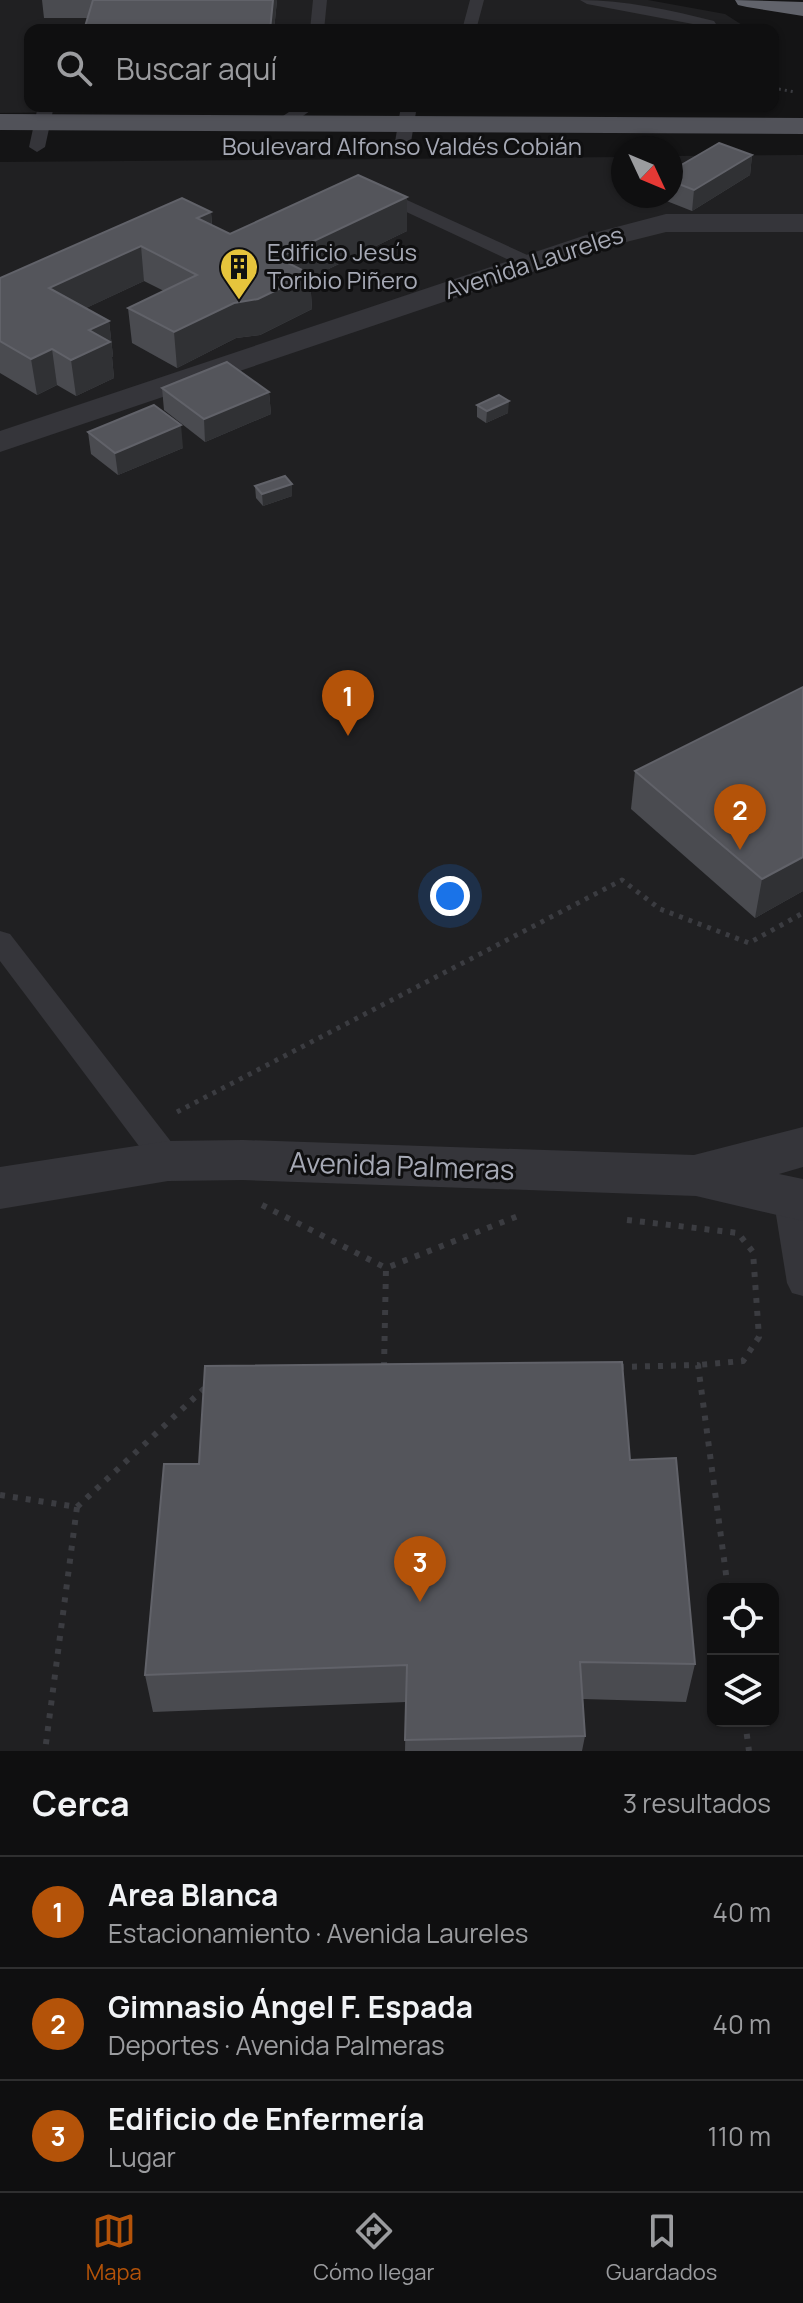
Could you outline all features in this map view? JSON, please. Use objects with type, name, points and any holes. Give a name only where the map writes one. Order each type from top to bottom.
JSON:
[{"type":"highway","points":[[747,0],[803,9]]},
{"type":"main road","name":"Boulevard Alfonso Valdés Cobián","points":[[0,122],[42,125],[405,127],[803,126]]},
{"type":"main road","name":"Boulevard Alfonso Valdés Cobián","points":[[0,147],[42,125],[405,127],[803,146]]},
{"type":"street","name":"Avenida Laureles","points":[[0,442],[596,241],[666,223],[803,223]]},
{"type":"street","name":"Avenida Palmeras","points":[[0,1188],[168,1161],[243,1160],[694,1176],[803,1147]]},
{"type":"street","points":[[694,1176],[796,1198]]},
{"type":"lane","points":[[318,24],[320,0]]},
{"type":"lane","points":[[471,24],[477,0]]},
{"type":"lane","points":[[587,0],[709,24]]},
{"type":"lane","points":[[280,125],[300,112]]},
{"type":"lane","points":[[362,184],[530,263]]},
{"type":"lane","points":[[0,941],[168,1161]]},
{"type":"lane","points":[[796,1198],[803,1283]]},
{"type":"path","points":[[779,89],[802,94]]},
{"type":"path","points":[[137,1121],[180,1111],[622,880],[660,909],[749,943],[803,913]]},
{"type":"path","points":[[260,1204],[386,1268],[535,1210]]},
{"type":"path","points":[[604,1367],[743,1361],[759,1337],[753,1252],[738,1233],[613,1218]]},
{"type":"path","points":[[369,1373],[384,1372],[386,1268]]},
{"type":"path","points":[[698,1365],[727,1583]]},
{"type":"path","points":[[45,1751],[77,1507],[217,1377]]},
{"type":"path","points":[[0,1495],[77,1507]]},
{"type":"path","points":[[746,1727],[749,1751]]},
{"type":"shaded area","points":[[0,0],[648,0],[725,14],[741,24],[24,24],[24,112],[103,112],[0,113]]},
{"type":"shaded area","points":[[803,155],[803,1751],[0,1751],[0,162],[611,157],[611,208],[683,208],[683,156]]},
{"type":"building","points":[[93,0],[273,0],[271,24],[86,24]]},
{"type":"building","points":[[719,143],[752,155],[694,190],[683,186],[683,164]]},
{"type":"building","points":[[358,175],[407,197],[278,258],[310,274],[258,299],[234,303],[174,332],[128,308],[197,275],[141,246],[49,288],[109,321],[89,330],[110,342],[71,360],[52,349],[31,359],[0,341],[0,278],[182,198],[211,212],[197,218],[230,234]]},
{"type":"building","points":[[227,362],[269,392],[204,419],[162,388]]},
{"type":"building","points":[[499,395],[509,401],[487,411],[477,405]]},
{"type":"building","points":[[154,405],[181,425],[115,453],[88,432]]},
{"type":"building","points":[[285,476],[292,484],[262,494],[255,486]]},
{"type":"building","points":[[803,687],[803,857],[762,879],[635,771]]},
{"type":"building","points":[[622,1362],[630,1460],[676,1458],[695,1664],[580,1662],[585,1736],[405,1740],[407,1665],[145,1675],[164,1464],[199,1464],[205,1366]]},
{"type":"place","name":"Edificio Jesús Toribio Piñero","points":[[239,301]]},
{"type":"place","name":"Area Blanca","points":[[348,736]]},
{"type":"place","name":"Gimnasio Ángel F. Espada","points":[[740,850]]},
{"type":"place","name":"Edificio de Enfermería","points":[[420,1602]]}]
